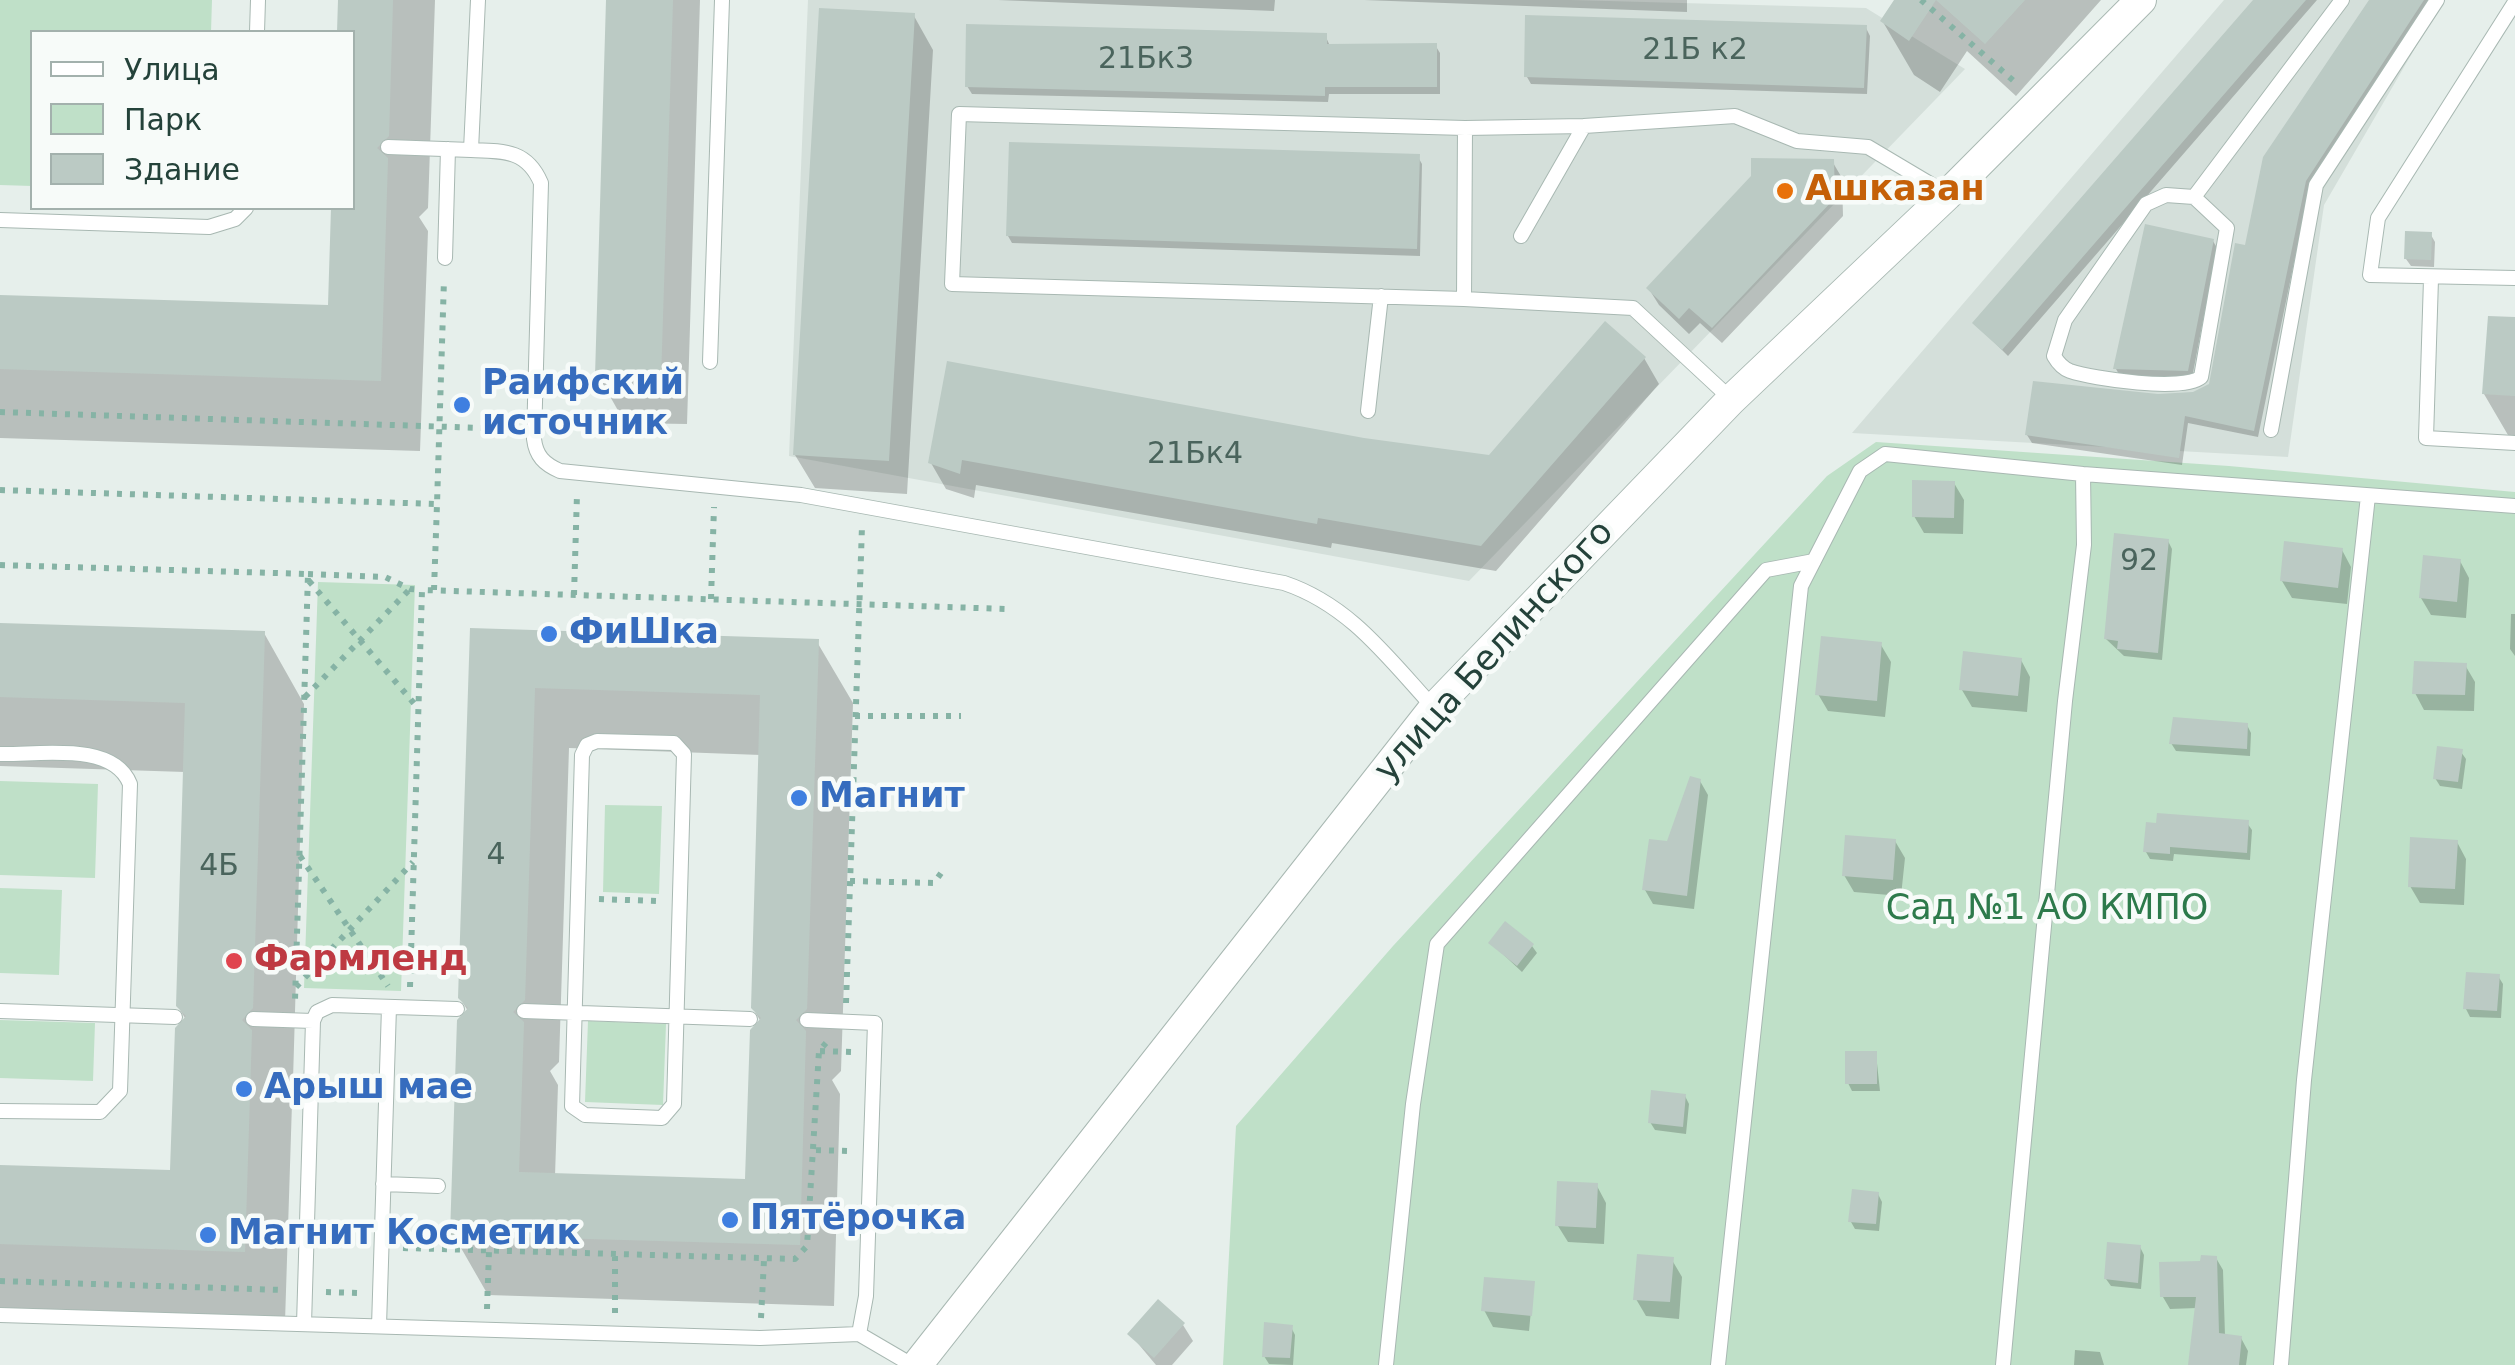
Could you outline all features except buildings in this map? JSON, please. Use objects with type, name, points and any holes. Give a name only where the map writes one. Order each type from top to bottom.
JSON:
[{"type":"street","name":"улица Белинского","points":[[914,1365],[1434,708],[1731,400],[1948,195],[2141,0]]},
{"type":"lane","points":[[257,30],[258,0]]},
{"type":"lane","points":[[471,150],[478,0]]},
{"type":"lane","points":[[710,362],[722,0]]},
{"type":"lane","points":[[2194,197],[2342,0]]},
{"type":"lane","points":[[2271,430],[2316,185],[2437,0]]},
{"type":"lane","points":[[2515,2],[2378,218],[2370,275],[2515,278]]},
{"type":"lane","points":[[1731,400],[1633,308],[1464,298],[952,284],[959,114],[1466,128],[1584,126],[1735,116],[1797,140],[1868,147],[1948,195]]},
{"type":"lane","points":[[1520,236],[1584,126]]},
{"type":"lane","points":[[1464,298],[1466,128]]},
{"type":"lane","points":[[388,147],[519,155],[535,168],[542,183],[534,430],[542,461],[560,471],[862,506],[1300,588],[1349,616],[1434,708]]},
{"type":"lane","points":[[444,258],[448,149]]},
{"type":"lane","points":[[2166,195],[2194,197],[2228,228],[2201,377],[2194,383],[2160,384],[2078,373],[2059,365],[2054,346],[2065,320],[2146,204],[2166,195]]},
{"type":"lane","points":[[0,220],[209,227],[235,219],[244,210]]},
{"type":"lane","points":[[2431,279],[2426,438],[2515,442]]},
{"type":"lane","points":[[1368,411],[1382,296]]},
{"type":"lane","points":[[1718,1365],[1801,586],[1860,471],[1885,454],[2083,474],[2515,506]]},
{"type":"lane","points":[[2003,1365],[2065,701],[2084,546],[2083,474]]},
{"type":"lane","points":[[2281,1365],[2304,1080],[2368,496]]},
{"type":"lane","points":[[1386,1365],[1414,1104],[1437,944],[1766,570],[1814,561]]},
{"type":"lane","points":[[597,741],[674,743],[684,754],[677,1016],[674,1104],[662,1118],[585,1116],[574,1110],[571,1100],[578,899],[584,749],[597,741]]},
{"type":"lane","points":[[0,754],[99,757],[126,774],[130,784],[120,1091],[108,1108],[88,1113],[0,1111]]},
{"type":"lane","points":[[304,1324],[316,1012],[332,1006],[458,1009]]},
{"type":"lane","points":[[379,1326],[383,1184],[400,1007]]},
{"type":"lane","points":[[0,1011],[175,1017]]},
{"type":"lane","points":[[524,1011],[750,1018]]},
{"type":"lane","points":[[253,1019],[314,1022]]},
{"type":"lane","points":[[807,1020],[875,1022],[866,1296],[859,1334]]},
{"type":"lane","points":[[383,1184],[438,1186]]},
{"type":"lane","points":[[0,1314],[760,1338],[859,1334],[914,1365]]},
{"type":"path","points":[[1920,0],[2039,102]]},
{"type":"path","points":[[434,590],[444,258]]},
{"type":"path","points":[[0,412],[534,430]]},
{"type":"path","points":[[574,595],[578,473]]},
{"type":"path","points":[[711,599],[714,486]]},
{"type":"path","points":[[0,490],[437,504]]},
{"type":"path","points":[[382,1247],[764,1260],[795,1258],[807,1246],[809,1171],[816,1150],[819,1050],[846,1022],[862,506]]},
{"type":"path","points":[[0,565],[385,577],[410,589],[422,590],[1008,609]]},
{"type":"path","points":[[308,577],[418,708]]},
{"type":"path","points":[[294,1020],[308,577]]},
{"type":"path","points":[[304,698],[410,589]]},
{"type":"path","points":[[400,1007],[414,862],[422,590]]},
{"type":"path","points":[[856,716],[961,716]]},
{"type":"path","points":[[299,855],[400,1007]]},
{"type":"path","points":[[295,988],[414,862]]},
{"type":"path","points":[[850,880],[934,883],[944,869]]},
{"type":"path","points":[[578,899],[680,902]]},
{"type":"path","points":[[819,1050],[874,1052]]},
{"type":"path","points":[[816,1150],[871,1152]]},
{"type":"path","points":[[486,1330],[488,1250]]},
{"type":"path","points":[[614,1334],[615,1254]]},
{"type":"path","points":[[760,1338],[764,1260]]},
{"type":"path","points":[[0,1281],[380,1293]]},
{"type":"shaded area","points":[[808,0],[1572,0],[1866,8],[1965,69],[1469,581],[789,456]]},
{"type":"shaded area","points":[[2224,0],[2443,0],[2324,205],[2288,457],[1852,433]]},
{"type":"green space","points":[[0,0],[212,0],[211,30],[30,30],[30,186],[0,185]]},
{"type":"green space","name":"Сад №1 АО КМПО","points":[[1876,442],[2229,466],[2515,492],[2515,1365],[1223,1365],[1236,1126],[1393,946],[1827,476]]},
{"type":"green space","points":[[318,582],[415,585],[401,991],[304,988]]},
{"type":"green space","points":[[0,781],[98,784],[95,878],[0,875]]},
{"type":"green space","points":[[605,805],[662,806],[659,894],[603,892]]},
{"type":"green space","points":[[0,888],[62,890],[59,975],[0,973]]},
{"type":"green space","points":[[0,1020],[95,1023],[93,1081],[0,1078]]},
{"type":"green space","points":[[588,1021],[666,1024],[663,1105],[585,1102]]},
{"type":"place","name":"Ашказан","points":[[1785,191]]},
{"type":"place","name":"Раифский источник","points":[[462,405]]},
{"type":"place","name":"ФиШка","points":[[549,634]]},
{"type":"place","name":"Магнит","points":[[799,798]]},
{"type":"place","name":"Фармленд","points":[[234,961]]},
{"type":"place","name":"Арыш мае","points":[[244,1089]]},
{"type":"place","name":"Пятёрочка","points":[[730,1220]]},
{"type":"place","name":"Магнит Косметик","points":[[208,1235]]}]
